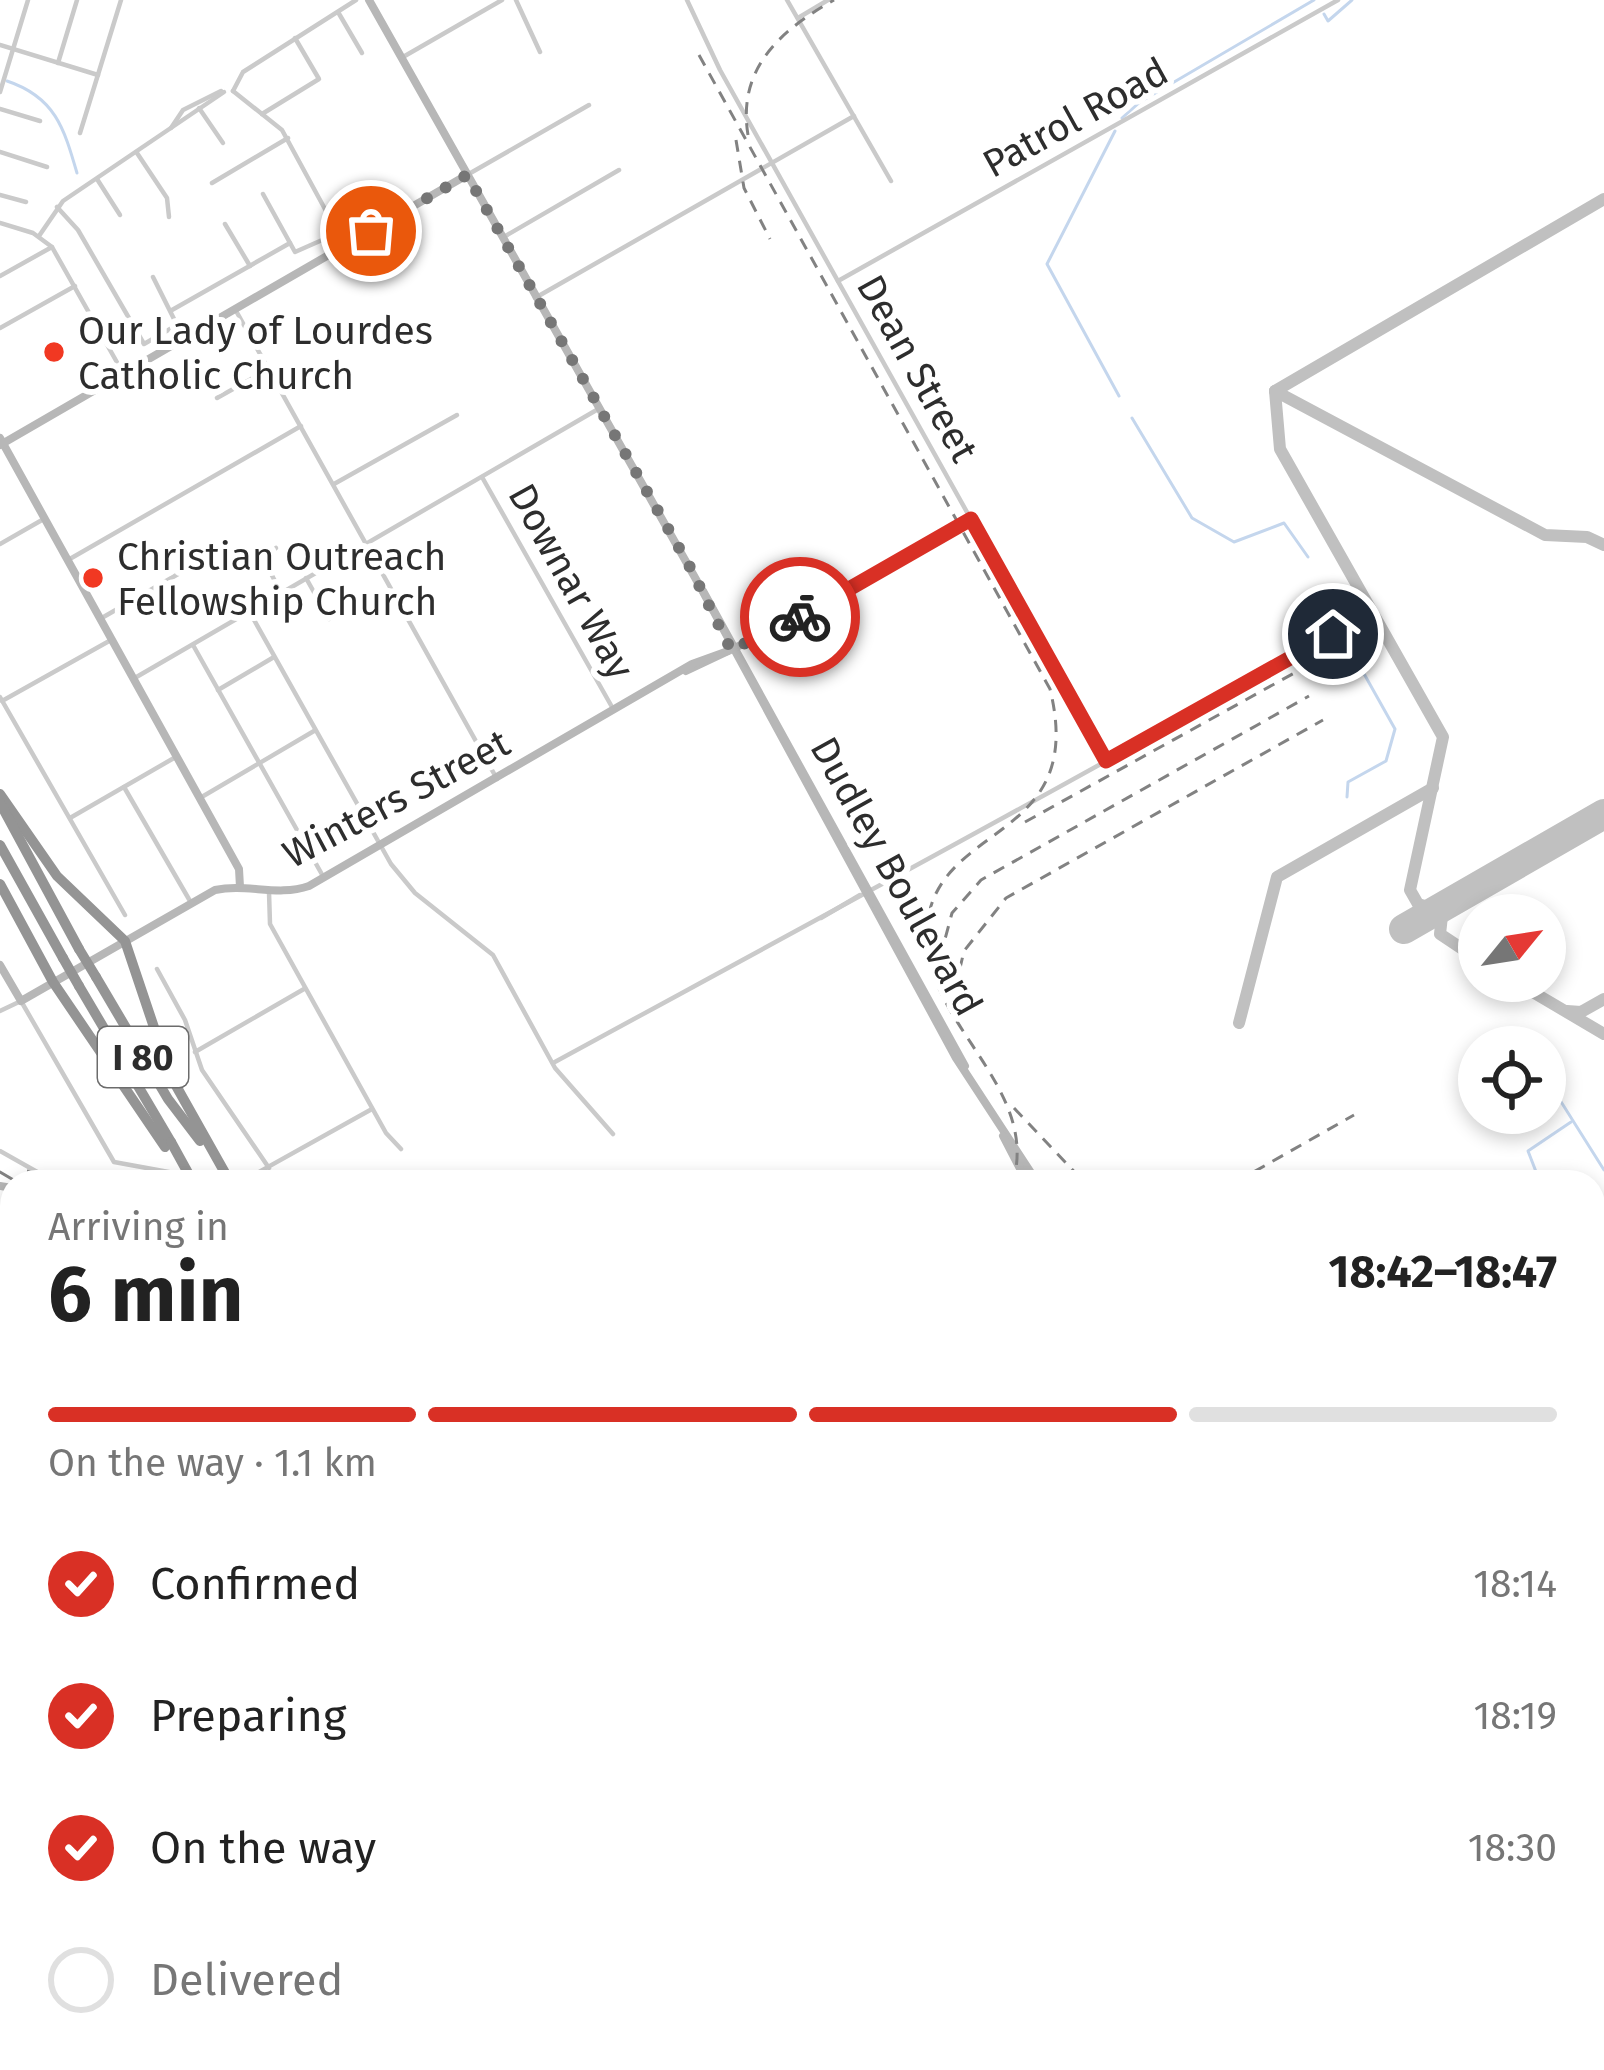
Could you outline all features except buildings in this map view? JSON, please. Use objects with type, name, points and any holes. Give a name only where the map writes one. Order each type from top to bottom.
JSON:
[{"type":"highway","points":[[0,794],[57,876],[125,941],[157,1044],[197,1132],[223,1170]]},
{"type":"highway","name":"I 80","points":[[0,803],[79,950],[197,1132]]},
{"type":"highway","name":"I 80","points":[[0,844],[168,1145]]},
{"type":"highway","points":[[0,884],[53,982],[187,1170]]},
{"type":"main road","name":"Dudley Boulevard","points":[[370,0],[1021,1170]]},
{"type":"main road","points":[[240,887],[239,869],[1,442],[467,175]]},
{"type":"main road","name":"Winters Street","points":[[20,1001],[215,890],[294,891],[324,878],[686,671],[971,519]]},
{"type":"main road","points":[[0,965],[20,1001]]},
{"type":"main road","name":"Dudley Boulevard","points":[[1003,1134],[1028,1170]]},
{"type":"street","points":[[0,92],[28,0]]},
{"type":"street","points":[[58,62],[77,0]]},
{"type":"street","points":[[80,133],[121,0]]},
{"type":"street","points":[[233,92],[243,72],[356,0]]},
{"type":"street","points":[[402,58],[502,0]]},
{"type":"street","points":[[516,0],[540,52]]},
{"type":"street","name":"Dean Street","points":[[687,0],[772,163],[1106,761]]},
{"type":"street","points":[[787,0],[891,181]]},
{"type":"street","points":[[797,18],[828,0]]},
{"type":"street","name":"Patrol Road","points":[[838,281],[1338,0]]},
{"type":"street","points":[[338,12],[362,52]]},
{"type":"street","points":[[262,114],[319,79],[294,38]]},
{"type":"street","points":[[0,45],[98,75]]},
{"type":"street","points":[[170,130],[178,113],[194,102],[214,90],[233,92],[288,138],[339,231],[298,254],[263,194]]},
{"type":"street","points":[[39,236],[57,207],[224,92]]},
{"type":"street","points":[[194,102],[223,143]]},
{"type":"street","points":[[467,175],[589,105]]},
{"type":"street","points":[[0,110],[40,122]]},
{"type":"street","points":[[535,298],[854,116]]},
{"type":"street","points":[[212,183],[288,138]]},
{"type":"street","points":[[0,152],[47,166]]},
{"type":"street","points":[[137,153],[166,198],[169,217]]},
{"type":"street","points":[[502,238],[619,170]]},
{"type":"street","points":[[97,179],[120,215]]},
{"type":"street","points":[[0,195],[26,202]]},
{"type":"street","points":[[57,207],[78,230],[140,342],[177,325],[153,277]]},
{"type":"street","points":[[3,224],[39,236],[52,247],[123,373]]},
{"type":"street","points":[[225,224],[250,266]]},
{"type":"street","points":[[172,310],[290,243]]},
{"type":"street","points":[[0,276],[52,247]]},
{"type":"street","points":[[0,328],[75,286]]},
{"type":"street","points":[[235,309],[497,779]]},
{"type":"street","points":[[217,398],[269,369]]},
{"type":"street","points":[[134,679],[600,407]]},
{"type":"street","points":[[334,484],[457,415]]},
{"type":"street","points":[[68,560],[302,426]]},
{"type":"street","name":"Downar Way","points":[[482,477],[614,711]]},
{"type":"street","points":[[0,544],[45,519]]},
{"type":"street","points":[[276,548],[263,559],[281,592]]},
{"type":"street","points":[[100,620],[206,558]]},
{"type":"street","points":[[306,578],[329,619]]},
{"type":"street","points":[[249,611],[381,846],[415,893],[493,956],[553,1063],[613,1134]]},
{"type":"street","points":[[553,1063],[1333,634]]},
{"type":"street","points":[[111,640],[1,699],[125,915]]},
{"type":"street","points":[[193,645],[324,878]]},
{"type":"street","points":[[218,690],[274,657]]},
{"type":"street","points":[[200,798],[316,730]]},
{"type":"street","points":[[70,818],[177,757]]},
{"type":"street","points":[[124,787],[191,903]]},
{"type":"street","points":[[269,892],[269,922],[372,1108],[401,1149]]},
{"type":"street","points":[[157,969],[185,1020],[194,1052],[268,1168]]},
{"type":"street","points":[[194,1052],[306,988]]},
{"type":"street","points":[[20,1001],[114,1162],[150,1170]]},
{"type":"street","name":"Winters Street","points":[[0,1011],[20,1001]]},
{"type":"street","points":[[262,1170],[372,1108]]},
{"type":"street","points":[[0,1151],[34,1170]]},
{"type":"waterway","points":[[1122,118],[1140,102],[1314,0]]},
{"type":"waterway","points":[[1324,14],[1328,21],[1352,0]]},
{"type":"waterway","points":[[7,81],[47,105],[77,173]]},
{"type":"waterway","points":[[1115,131],[1047,264],[1119,396]]},
{"type":"waterway","points":[[1132,418],[1192,518],[1234,542],[1284,523],[1308,557]]},
{"type":"waterway","points":[[1326,588],[1347,623],[1349,647],[1395,729],[1386,761],[1348,782],[1347,797]]},
{"type":"waterway","points":[[1566,1110],[1604,1170]]},
{"type":"waterway","points":[[1535,1170],[1528,1151],[1571,1122]]},
{"type":"taxiway","points":[[1275,391],[1604,199]]},
{"type":"taxiway","points":[[1275,391],[1280,449],[1443,737],[1410,890],[1418,904],[1438,910]]},
{"type":"taxiway","points":[[1275,391],[1545,535],[1587,537],[1604,545]]},
{"type":"taxiway","points":[[1239,1023],[1277,877],[1433,788]]},
{"type":"taxiway","points":[[1443,907],[1440,934],[1458,946]]},
{"type":"taxiway","points":[[1567,1011],[1581,1012],[1604,999]]},
{"type":"taxiway","points":[[1550,1002],[1604,1034]]},
{"type":"runway","points":[[1404,929],[1604,814]]},
{"type":"railway","points":[[748,135],[746,111],[756,71],[781,38],[834,0]]},
{"type":"railway","points":[[699,55],[1050,689],[1056,739],[1048,776],[1030,804],[956,866],[937,892],[927,926],[929,960],[941,992],[1010,1114],[1017,1147],[1014,1170]]},
{"type":"railway","points":[[736,140],[744,188],[770,239]]},
{"type":"railway","points":[[1025,822],[1296,672]]},
{"type":"railway","points":[[940,958],[952,913],[981,880],[1309,696]]},
{"type":"railway","points":[[960,1011],[957,981],[964,951],[1006,898],[1323,720]]},
{"type":"railway","points":[[1014,1108],[1073,1170]]},
{"type":"railway","points":[[1257,1170],[1354,1115]]},
{"type":"way so far","points":[[371,231],[467,175],[691,569],[731,650],[800,617]]},
{"type":"place","name":"Our Lady of Lourdes Catholic Church","points":[[54,352]]},
{"type":"place","name":"Christian Outreach Fellowship Church","points":[[93,578]]},
{"type":"route","points":[[800,617],[971,519],[1106,761],[1333,634]]}]
